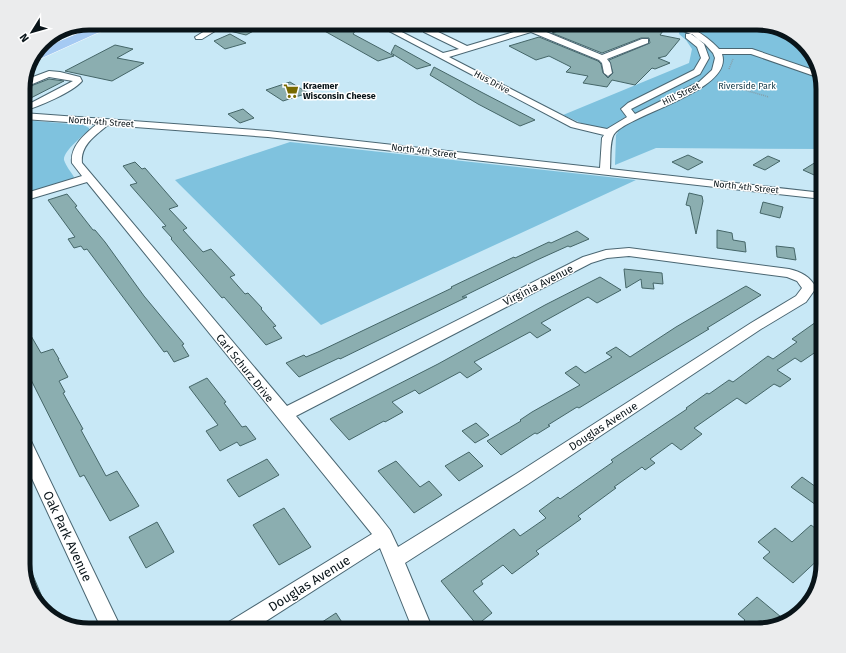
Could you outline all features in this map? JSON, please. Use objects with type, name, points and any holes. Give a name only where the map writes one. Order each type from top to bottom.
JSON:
[{"type":"highway","points":[[42,53],[94,30]]},
{"type":"highway","points":[[38,61],[102,30]]},
{"type":"street","points":[[199,37],[212,30]]},
{"type":"street","name":"Hus Drive","points":[[392,30],[574,125],[610,133]]},
{"type":"street","points":[[427,30],[466,49]]},
{"type":"street","points":[[443,56],[530,30],[602,58],[609,71],[608,73]]},
{"type":"street","points":[[633,118],[626,109],[631,105],[697,72],[705,58],[701,46],[686,34],[687,30]]},
{"type":"street","points":[[690,30],[708,42],[717,52],[719,63],[715,78],[697,72]]},
{"type":"street","points":[[602,58],[645,41]]},
{"type":"street","points":[[717,52],[752,51],[814,73]]},
{"type":"street","points":[[30,82],[50,73],[78,79],[67,89],[30,106]]},
{"type":"street","name":"Hill Street","points":[[610,133],[616,127],[633,118],[715,78]]},
{"type":"street","name":"North 4th Street","points":[[30,117],[268,134],[816,195]]},
{"type":"street","name":"Carl Schurz Drive","points":[[106,122],[81,146],[75,155],[77,163],[373,521],[384,536],[420,623]]},
{"type":"street","points":[[605,171],[605,150],[607,138],[610,133]]},
{"type":"street","points":[[30,196],[88,178]]},
{"type":"street","name":"Virginia Avenue","points":[[284,415],[587,260],[606,254],[629,252],[789,273],[803,279],[808,283],[809,288]]},
{"type":"street","name":"Douglas Avenue","points":[[394,560],[522,479],[750,330],[801,299],[809,288]]},
{"type":"street","name":"Oak Park Avenue","points":[[30,456],[109,623]]},
{"type":"street","name":"Douglas Avenue","points":[[245,623],[384,536]]},
{"type":"path","points":[[715,78],[769,97]]},
{"type":"green space","name":"Riverside Park","points":[[680,30],[757,30],[776,33],[793,42],[806,56],[815,78],[816,149],[656,148],[615,165],[616,135],[618,132],[590,127],[563,115],[689,63],[692,49],[686,40],[679,34]]},
{"type":"green space","points":[[30,121],[84,125],[89,128],[89,130],[70,148],[65,156],[64,160],[74,177],[73,179],[30,193]]},
{"type":"green space","points":[[290,142],[636,180],[321,325],[175,180]]},
{"type":"building","points":[[226,30],[255,30],[246,35]]},
{"type":"building","points":[[323,30],[356,30],[353,34],[394,56],[378,61]]},
{"type":"building","points":[[562,30],[657,30],[663,31],[660,35],[680,39],[666,56],[658,58],[670,63],[655,69],[652,68],[635,85],[612,80],[607,87],[583,83],[588,76],[566,72],[571,67],[549,56],[536,60],[509,46],[539,37],[598,61],[601,64],[603,73],[608,78],[613,73],[609,60],[650,43],[649,38],[641,38],[602,53],[552,33]]},
{"type":"building","points":[[230,34],[246,43],[225,49],[214,41]]},
{"type":"building","points":[[115,45],[133,49],[117,58],[144,63],[112,81],[65,71]]},
{"type":"building","points":[[395,45],[431,65],[417,69],[391,53]]},
{"type":"building","points":[[434,67],[535,120],[520,126],[478,104],[430,75]]},
{"type":"building","points":[[49,79],[64,81],[30,98],[30,86]]},
{"type":"building","points":[[290,82],[308,93],[283,101],[266,90]]},
{"type":"building","points":[[243,109],[254,118],[240,123],[228,114]]},
{"type":"building","points":[[688,155],[703,162],[688,170],[672,162]]},
{"type":"building","points":[[768,156],[780,161],[765,170],[753,165]]},
{"type":"building","points":[[135,162],[142,169],[145,168],[178,206],[169,209],[187,228],[183,230],[203,252],[211,249],[235,275],[230,277],[245,294],[248,293],[262,308],[261,309],[276,326],[273,327],[282,338],[266,345],[224,297],[222,298],[171,239],[172,238],[162,227],[166,226],[130,185],[137,183],[123,166]]},
{"type":"building","points":[[816,162],[816,176],[803,170]]},
{"type":"building","points":[[689,193],[702,196],[703,201],[696,234],[690,206],[686,205]]},
{"type":"building","points":[[67,194],[77,206],[75,207],[93,230],[95,230],[105,242],[144,296],[184,344],[182,345],[189,356],[174,362],[167,351],[164,352],[87,249],[84,250],[81,246],[74,248],[68,239],[75,237],[48,200]]},
{"type":"building","points":[[763,202],[783,207],[780,218],[760,213]]},
{"type":"building","points":[[717,230],[732,233],[733,240],[745,242],[746,252],[717,248]]},
{"type":"building","points":[[577,231],[589,239],[570,247],[568,246],[537,260],[462,297],[467,297],[340,359],[339,358],[299,377],[286,363],[304,355],[306,357],[318,352],[514,257],[515,258]]},
{"type":"building","points":[[776,246],[794,248],[796,260],[777,257]]},
{"type":"building","points":[[624,269],[662,273],[663,284],[653,283],[654,289],[642,288],[641,279],[626,288]]},
{"type":"building","points":[[600,277],[621,290],[597,303],[588,297],[541,323],[551,330],[537,338],[530,332],[474,362],[482,369],[467,378],[460,372],[419,394],[415,390],[392,402],[403,412],[385,422],[384,421],[349,440],[330,419],[438,364],[545,305]]},
{"type":"building","points":[[746,286],[761,295],[707,328],[709,329],[579,408],[577,407],[548,425],[550,426],[537,434],[535,433],[501,455],[487,441],[521,421],[520,420],[532,412],[580,385],[565,373],[576,366],[585,373],[612,357],[606,353],[616,347],[630,357],[676,327]]},
{"type":"building","points":[[816,322],[816,352],[801,362],[795,358],[777,370],[791,379],[780,387],[774,384],[746,404],[737,398],[694,428],[702,434],[681,450],[672,443],[650,459],[655,463],[645,470],[642,467],[614,487],[616,488],[578,516],[581,519],[536,551],[539,554],[512,574],[503,565],[481,581],[483,584],[473,591],[492,613],[480,623],[475,623],[441,581],[514,529],[520,536],[546,518],[539,511],[558,497],[560,499],[613,462],[611,460],[687,409],[686,408],[707,393],[709,394],[729,380],[733,382],[768,356],[773,359],[797,342],[792,339]]},
{"type":"building","points":[[30,334],[41,353],[53,349],[59,359],[68,377],[59,381],[65,392],[63,393],[106,476],[117,471],[139,506],[110,521],[84,475],[80,477],[30,378]]},
{"type":"building","points":[[207,378],[226,402],[224,403],[242,427],[246,426],[256,439],[240,446],[237,442],[220,451],[206,431],[218,425],[189,387]]},
{"type":"building","points":[[476,423],[489,435],[475,443],[462,431]]},
{"type":"building","points":[[469,452],[483,466],[459,481],[445,466]]},
{"type":"building","points":[[267,459],[279,475],[239,497],[227,480]]},
{"type":"building","points":[[396,461],[420,487],[429,481],[442,495],[414,513],[378,471]]},
{"type":"building","points":[[802,477],[816,487],[816,505],[791,487]]},
{"type":"building","points":[[284,508],[311,547],[279,565],[253,525]]},
{"type":"building","points":[[157,522],[174,552],[146,568],[129,537]]},
{"type":"building","points":[[811,525],[816,529],[816,562],[793,583],[763,558],[770,552],[758,542],[775,528],[792,542]]},
{"type":"building","points":[[30,569],[45,603],[36,590]]},
{"type":"building","points":[[757,597],[782,618],[772,621],[742,623],[745,620],[738,614]]},
{"type":"building","points":[[336,613],[342,623],[321,623]]},
{"type":"place","name":"Kraemer Wisconsin Cheese","points":[[291,91]]}]
